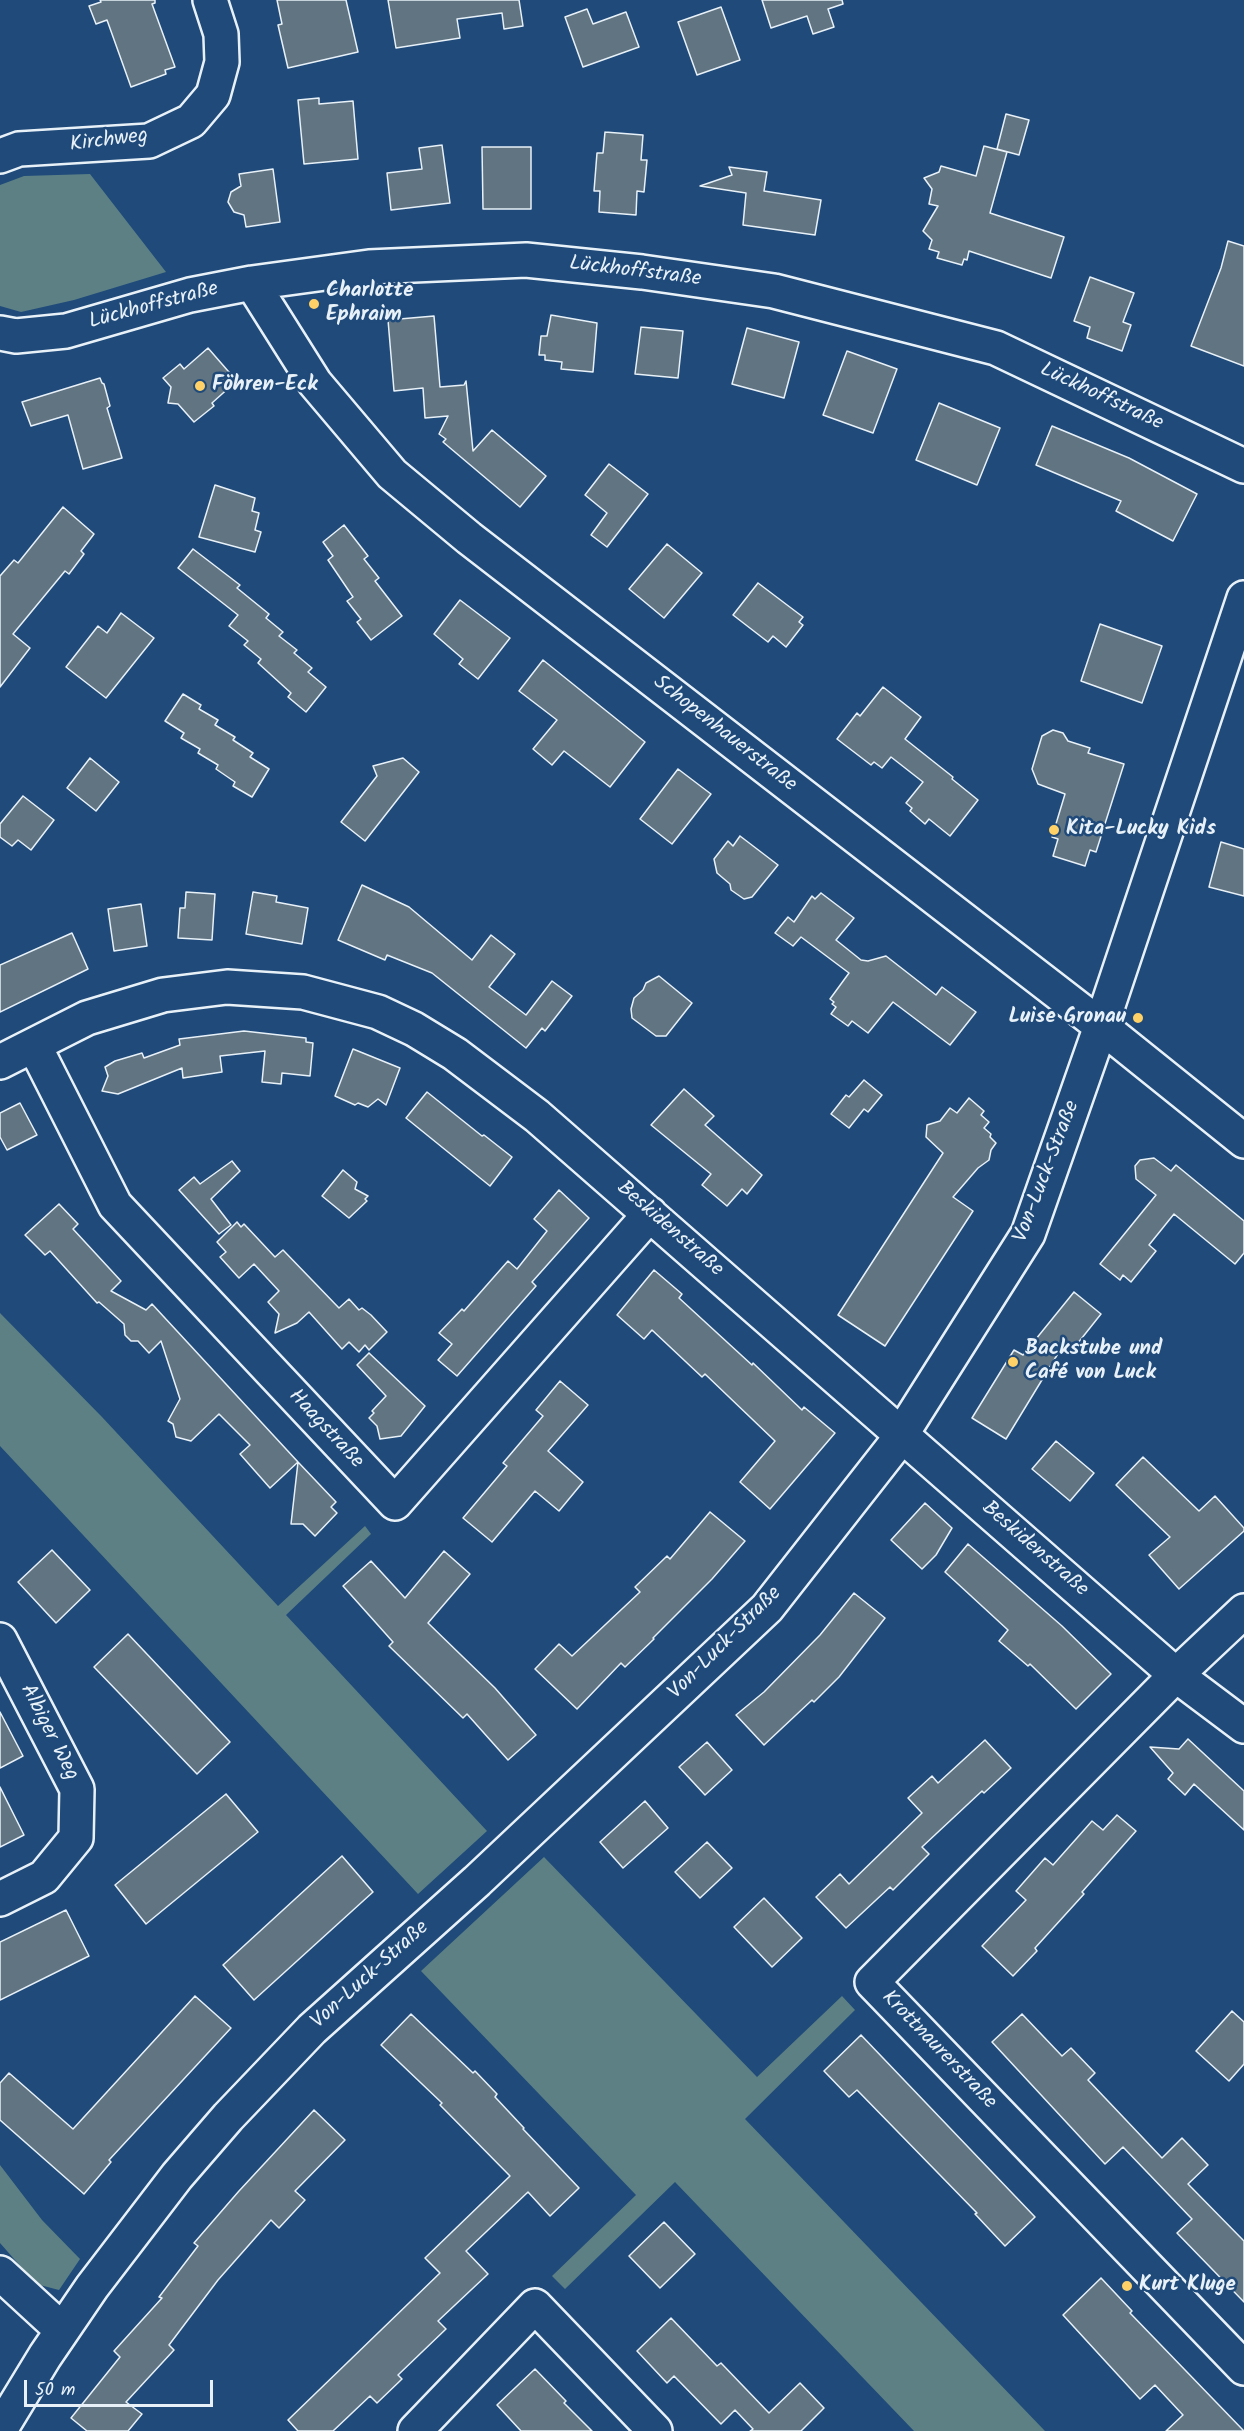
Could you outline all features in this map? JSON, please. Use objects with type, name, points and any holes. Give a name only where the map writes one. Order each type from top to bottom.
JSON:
[{"type":"street","name":"Kirchweg","points":[[0,156],[19,149],[149,141],[191,121],[213,95],[222,62],[221,34],[210,0]]},
{"type":"street","name":"Lückhoffstraße","points":[[0,333],[16,336],[66,331],[190,295],[252,283],[369,267],[526,260],[642,272],[774,291],[996,348],[1244,466]]},
{"type":"street","name":"Schopenhauerstraße","points":[[252,283],[315,383],[392,474],[469,538],[1101,1026],[1244,1141]]},
{"type":"street","name":"Von-Luck-Straße","points":[[0,2430],[92,2287],[177,2176],[228,2117],[312,2029],[477,1881],[767,1608],[902,1433],[1028,1234],[1101,1026],[1244,598]]},
{"type":"street","name":"Beskidenstraße","points":[[0,1062],[87,1018],[163,995],[227,987],[303,992],[378,1012],[414,1029],[445,1047],[537,1116],[1176,1675],[1244,1726]]},
{"type":"street","name":"Haagstraße","points":[[34,1045],[115,1205],[394,1503],[651,1214]]},
{"type":"street","name":"Krottnaurerstraße","points":[[1244,1611],[1176,1675],[872,1982],[1244,2368]]},
{"type":"street","name":"Albiger Weg","points":[[0,1640],[77,1789],[76,1838],[44,1877],[0,1899]]},
{"type":"street","points":[[0,2273],[62,2331]]},
{"type":"street","points":[[415,2431],[535,2306],[655,2431]]},
{"type":"green space","points":[[90,174],[166,272],[74,300],[21,312],[0,306],[0,185],[24,176]]},
{"type":"green space","points":[[0,1313],[102,1417],[278,1606],[365,1526],[371,1534],[286,1615],[487,1831],[418,1894],[0,1446]]},
{"type":"green space","points":[[544,1857],[757,2077],[842,1996],[855,2010],[745,2119],[1045,2431],[914,2431],[675,2182],[565,2289],[552,2276],[636,2195],[421,1971]]},
{"type":"green space","points":[[0,2165],[42,2220],[80,2259],[59,2290],[36,2284],[0,2243]]},
{"type":"building","points":[[100,0],[155,0],[152,4],[175,67],[165,70],[166,74],[131,87],[107,20],[96,24],[89,6],[101,2]]},
{"type":"building","points":[[277,0],[346,0],[358,52],[288,68],[278,25],[282,24]]},
{"type":"building","points":[[388,0],[519,0],[523,26],[504,29],[502,13],[457,19],[460,38],[396,48]]},
{"type":"building","points":[[762,0],[842,0],[843,4],[828,9],[834,27],[813,34],[807,16],[771,28]]},
{"type":"building","points":[[721,7],[740,60],[697,75],[678,22]]},
{"type":"building","points":[[587,9],[593,24],[626,12],[639,47],[583,67],[565,17]]},
{"type":"building","points":[[319,98],[319,104],[353,101],[358,159],[304,164],[298,100]]},
{"type":"building","points":[[1006,114],[1029,120],[1019,155],[997,149]]},
{"type":"building","points":[[605,132],[643,135],[641,160],[647,160],[644,192],[637,191],[636,215],[599,212],[600,191],[594,191],[597,153],[603,153]]},
{"type":"building","points":[[442,145],[450,203],[391,210],[387,173],[422,169],[419,148]]},
{"type":"building","points":[[984,146],[1007,152],[990,213],[1064,237],[1051,278],[969,251],[967,260],[964,259],[962,265],[937,258],[939,252],[929,249],[932,240],[923,231],[938,206],[929,204],[932,189],[924,178],[939,172],[941,166],[976,176]]},
{"type":"building","points":[[482,147],[531,147],[531,209],[483,209]]},
{"type":"building","points":[[729,167],[767,172],[764,191],[821,200],[815,235],[743,225],[746,193],[700,186],[732,175]]},
{"type":"building","points":[[273,169],[280,222],[246,227],[244,215],[234,212],[228,202],[231,192],[241,186],[239,174]]},
{"type":"building","points":[[1228,241],[1244,246],[1244,366],[1191,346],[1221,268]]},
{"type":"building","points":[[1090,277],[1134,293],[1123,322],[1131,325],[1122,351],[1087,338],[1090,327],[1074,321]]},
{"type":"building","points":[[551,315],[597,323],[593,372],[561,369],[562,362],[545,360],[545,355],[539,355],[541,336],[547,336]]},
{"type":"building","points":[[434,316],[440,387],[464,385],[466,381],[473,451],[492,430],[546,476],[520,507],[443,442],[446,439],[439,434],[448,416],[425,418],[423,388],[394,391],[388,320]]},
{"type":"building","points":[[641,327],[683,331],[678,378],[635,374]]},
{"type":"building","points":[[747,328],[799,342],[784,398],[732,384]]},
{"type":"building","name":"Föhren-Eck","points":[[208,348],[235,379],[230,383],[232,385],[212,403],[214,406],[194,422],[178,404],[168,403],[171,387],[163,378],[180,364],[184,369]]},
{"type":"building","points":[[847,351],[897,369],[873,433],[823,415]]},
{"type":"building","points":[[100,378],[104,384],[110,406],[107,408],[122,458],[83,469],[68,415],[31,426],[22,402]]},
{"type":"building","points":[[939,403],[1000,428],[977,485],[916,460]]},
{"type":"building","points":[[1052,426],[1129,458],[1197,494],[1173,541],[1116,511],[1121,501],[1036,465]]},
{"type":"building","points":[[609,464],[648,494],[607,547],[591,535],[607,513],[585,495]]},
{"type":"building","points":[[215,485],[255,498],[252,511],[259,513],[255,530],[261,532],[255,552],[199,537]]},
{"type":"building","points":[[63,507],[94,534],[81,551],[84,554],[69,574],[65,571],[13,634],[30,648],[0,687],[0,576],[14,560],[18,563]]},
{"type":"building","points":[[344,525],[368,556],[364,559],[379,578],[375,581],[402,616],[371,640],[357,622],[361,619],[347,601],[353,597],[328,560],[333,556],[323,542]]},
{"type":"building","points":[[667,544],[702,573],[664,618],[629,589]]},
{"type":"building","points":[[193,549],[240,585],[237,588],[269,614],[266,618],[283,632],[279,636],[297,650],[294,653],[312,668],[308,672],[326,687],[306,712],[288,697],[291,693],[258,663],[261,659],[244,645],[248,641],[229,626],[238,615],[178,568]]},
{"type":"building","points":[[758,583],[803,617],[799,622],[803,625],[786,647],[773,636],[768,642],[733,615]]},
{"type":"building","points":[[460,600],[510,638],[478,679],[459,664],[463,659],[434,634]]},
{"type":"building","points":[[121,613],[154,638],[106,698],[66,667],[98,626],[107,633]]},
{"type":"building","points":[[1100,624],[1162,646],[1142,703],[1081,681]]},
{"type":"building","points":[[543,660],[645,742],[610,787],[564,751],[552,765],[533,749],[557,720],[519,691]]},
{"type":"building","points":[[883,687],[921,717],[905,739],[978,800],[950,836],[929,819],[925,824],[910,811],[912,808],[906,803],[923,782],[891,757],[882,768],[874,762],[871,765],[837,739],[857,713],[860,716]]},
{"type":"building","points":[[183,694],[201,705],[199,709],[218,720],[215,725],[235,737],[233,740],[253,753],[250,757],[269,769],[252,797],[233,786],[235,782],[216,769],[218,765],[198,753],[200,749],[181,738],[184,733],[165,721]]},
{"type":"building","points":[[1053,730],[1063,733],[1068,741],[1090,748],[1088,753],[1124,764],[1096,852],[1090,850],[1085,866],[1053,856],[1058,839],[1052,837],[1065,794],[1038,784],[1032,769],[1042,736]]},
{"type":"building","points":[[90,758],[119,782],[96,811],[67,788]]},
{"type":"building","points":[[403,758],[419,772],[365,841],[341,822],[377,776],[373,766]]},
{"type":"building","points":[[678,769],[711,794],[672,844],[640,819]]},
{"type":"building","points":[[23,796],[54,820],[31,850],[18,840],[12,846],[0,837],[0,824]]},
{"type":"building","points":[[740,836],[778,865],[752,897],[744,899],[731,890],[730,884],[717,873],[714,859],[728,841],[733,846]]},
{"type":"building","points":[[1221,842],[1244,849],[1244,896],[1209,887]]},
{"type":"building","points":[[362,885],[409,907],[472,960],[491,935],[515,954],[489,987],[526,1015],[552,981],[572,996],[545,1031],[542,1028],[526,1048],[432,973],[387,955],[385,960],[338,940]]},
{"type":"building","points":[[186,892],[215,894],[212,940],[178,938],[180,908],[185,908]]},
{"type":"building","points":[[253,892],[277,896],[276,902],[308,908],[302,944],[246,934]]},
{"type":"building","points":[[821,893],[854,918],[836,940],[861,960],[868,961],[886,956],[936,995],[942,987],[976,1012],[950,1045],[893,1002],[868,1033],[852,1021],[848,1026],[831,1014],[836,1007],[830,999],[849,973],[801,937],[793,946],[775,933],[788,917],[794,922],[812,896],[815,899]]},
{"type":"building","points":[[141,904],[147,946],[114,951],[108,909]]},
{"type":"building","points":[[72,933],[88,969],[0,1012],[0,965]]},
{"type":"building","points":[[659,976],[692,1003],[666,1036],[656,1036],[632,1018],[631,1009],[634,998],[643,990],[646,983]]},
{"type":"building","points":[[244,1031],[306,1038],[306,1042],[313,1043],[310,1076],[282,1073],[281,1084],[262,1082],[265,1051],[220,1056],[222,1072],[183,1078],[182,1068],[118,1094],[102,1091],[108,1076],[105,1067],[115,1061],[142,1053],[144,1058],[180,1045],[179,1039]]},
{"type":"building","points":[[353,1049],[400,1068],[386,1105],[378,1099],[368,1107],[358,1103],[355,1105],[335,1096]]},
{"type":"building","points":[[864,1080],[882,1095],[868,1112],[864,1109],[849,1128],[831,1114],[846,1095],[849,1097]]},
{"type":"building","points":[[684,1089],[714,1116],[705,1125],[762,1175],[747,1194],[742,1189],[727,1206],[702,1185],[711,1174],[651,1125]]},
{"type":"building","points":[[427,1092],[512,1157],[490,1186],[406,1118]]},
{"type":"building","points":[[969,1098],[984,1111],[981,1115],[989,1122],[984,1128],[996,1143],[991,1150],[989,1160],[978,1168],[953,1197],[973,1211],[885,1346],[838,1315],[943,1153],[926,1137],[927,1125],[940,1121],[950,1108],[957,1113]]},
{"type":"building","points":[[20,1103],[37,1135],[7,1150],[0,1137],[0,1113]]},
{"type":"building","points":[[1154,1158],[1171,1171],[1176,1165],[1244,1221],[1244,1253],[1235,1264],[1174,1214],[1149,1245],[1156,1251],[1131,1282],[1123,1275],[1120,1280],[1100,1264],[1156,1195],[1136,1179],[1135,1166],[1140,1160]]},
{"type":"building","points":[[232,1161],[240,1171],[211,1199],[231,1225],[219,1234],[179,1190],[194,1177],[200,1184]]},
{"type":"building","points":[[343,1170],[357,1182],[355,1189],[368,1196],[365,1199],[367,1201],[349,1218],[322,1196]]},
{"type":"building","points":[[559,1190],[589,1218],[532,1282],[536,1286],[457,1376],[438,1360],[452,1344],[439,1333],[462,1309],[464,1311],[508,1261],[517,1269],[547,1231],[534,1219]]},
{"type":"building","points":[[59,1204],[78,1224],[73,1229],[121,1281],[111,1291],[146,1310],[152,1304],[298,1462],[270,1488],[240,1454],[250,1445],[219,1414],[191,1441],[176,1437],[173,1424],[168,1421],[180,1399],[161,1341],[149,1353],[138,1341],[131,1341],[125,1335],[124,1324],[99,1302],[97,1303],[50,1251],[45,1255],[25,1235]]},
{"type":"building","points":[[237,1222],[241,1227],[244,1224],[275,1257],[283,1250],[339,1308],[349,1299],[359,1310],[362,1308],[371,1315],[387,1332],[369,1350],[365,1345],[359,1352],[349,1342],[342,1349],[309,1312],[297,1323],[275,1333],[279,1314],[268,1302],[279,1291],[254,1264],[239,1278],[220,1257],[226,1252],[217,1242]]},
{"type":"building","points":[[654,1270],[682,1294],[679,1298],[752,1365],[753,1363],[802,1410],[804,1407],[835,1433],[770,1509],[740,1482],[775,1441],[705,1374],[702,1377],[652,1330],[644,1339],[617,1315]]},
{"type":"building","points":[[1074,1292],[1101,1314],[1070,1353],[1062,1347],[1006,1439],[972,1418],[1014,1350],[1023,1355]]},
{"type":"building","points":[[369,1353],[425,1406],[401,1436],[380,1439],[377,1426],[369,1418],[374,1413],[372,1411],[386,1396],[357,1365]]},
{"type":"building","points":[[560,1381],[588,1405],[548,1451],[583,1482],[559,1511],[535,1491],[492,1542],[463,1518],[507,1466],[503,1463],[543,1416],[536,1410]]},
{"type":"building","points":[[1056,1441],[1094,1473],[1070,1501],[1032,1469]]},
{"type":"building","points":[[1143,1457],[1199,1511],[1215,1496],[1244,1528],[1244,1531],[1179,1589],[1149,1555],[1170,1537],[1116,1485]]},
{"type":"building","points":[[298,1462],[336,1502],[331,1507],[337,1513],[315,1536],[303,1524],[291,1524]]},
{"type":"building","points":[[925,1503],[952,1528],[936,1555],[922,1569],[891,1540]]},
{"type":"building","points":[[710,1512],[745,1541],[654,1639],[625,1667],[621,1663],[577,1709],[535,1669],[559,1644],[572,1656],[640,1592],[635,1587],[667,1556],[670,1559]]},
{"type":"building","points":[[968,1544],[1062,1626],[1111,1674],[1076,1709],[1030,1664],[1028,1666],[999,1641],[1008,1630],[945,1572]]},
{"type":"building","points":[[52,1550],[90,1590],[56,1623],[18,1582]]},
{"type":"building","points":[[444,1551],[470,1574],[428,1623],[495,1688],[536,1735],[508,1760],[467,1714],[463,1718],[389,1646],[393,1642],[343,1586],[371,1561],[405,1598]]},
{"type":"building","points":[[854,1593],[885,1618],[839,1677],[764,1745],[736,1715],[764,1692],[820,1635]]},
{"type":"building","points":[[128,1634],[230,1742],[197,1774],[94,1667]]},
{"type":"building","points":[[0,1712],[23,1756],[0,1768]]},
{"type":"building","points":[[1188,1739],[1244,1791],[1244,1830],[1194,1784],[1185,1795],[1168,1779],[1173,1773],[1150,1747],[1179,1749]]},
{"type":"building","points":[[985,1740],[1011,1768],[984,1793],[982,1791],[922,1847],[929,1854],[893,1890],[890,1887],[846,1928],[816,1897],[840,1874],[849,1884],[922,1813],[908,1798],[932,1776],[938,1783]]},
{"type":"building","points":[[707,1742],[732,1770],[705,1795],[679,1767]]},
{"type":"building","points":[[0,1787],[24,1835],[0,1847]]},
{"type":"building","points":[[226,1794],[258,1832],[146,1924],[115,1885]]},
{"type":"building","points":[[645,1801],[668,1828],[623,1868],[600,1842]]},
{"type":"building","points":[[1117,1815],[1136,1831],[1082,1892],[1084,1894],[1035,1948],[1037,1951],[1013,1976],[982,1946],[1026,1900],[1016,1891],[1045,1858],[1053,1865],[1092,1821],[1103,1830]]},
{"type":"building","points":[[707,1842],[732,1868],[700,1898],[675,1872]]},
{"type":"building","points":[[342,1856],[373,1892],[254,2000],[223,1965]]},
{"type":"building","points":[[764,1898],[802,1938],[772,1967],[734,1927]]},
{"type":"building","points":[[66,1910],[89,1956],[0,2000],[0,1942]]},
{"type":"building","points":[[195,1996],[231,2028],[109,2160],[111,2162],[84,2194],[0,2120],[0,2083],[9,2073],[73,2129]]},
{"type":"building","points":[[1232,2011],[1244,2022],[1244,2064],[1229,2081],[1196,2051]]},
{"type":"building","points":[[411,2014],[473,2073],[475,2071],[497,2094],[495,2097],[523,2129],[579,2188],[550,2216],[528,2192],[466,2251],[488,2274],[438,2321],[446,2329],[398,2375],[402,2379],[377,2403],[370,2396],[333,2431],[298,2431],[288,2420],[440,2273],[425,2258],[510,2176],[440,2105],[442,2103],[381,2045]]},
{"type":"building","points":[[1022,2014],[1062,2056],[1071,2048],[1095,2073],[1088,2080],[1162,2158],[1182,2138],[1208,2165],[1188,2184],[1244,2241],[1244,2302],[1177,2233],[1192,2219],[1123,2147],[1105,2164],[992,2042]]},
{"type":"building","points":[[861,2035],[1035,2217],[1005,2246],[975,2214],[977,2213],[857,2090],[849,2097],[824,2071]]},
{"type":"building","points":[[314,2110],[345,2140],[295,2191],[305,2200],[279,2228],[271,2220],[218,2280],[169,2345],[174,2350],[126,2402],[142,2414],[128,2431],[87,2431],[71,2418],[120,2357],[114,2351],[162,2298],[159,2297],[198,2246],[194,2243]]},
{"type":"building","points":[[664,2222],[695,2254],[660,2288],[629,2256]]},
{"type":"building","points":[[1101,2278],[1132,2311],[1130,2313],[1244,2431],[1166,2431],[1183,2415],[1155,2385],[1140,2399],[1063,2315]]},
{"type":"building","points":[[671,2318],[717,2366],[721,2363],[769,2413],[800,2383],[824,2408],[801,2431],[750,2431],[753,2429],[735,2410],[721,2424],[674,2376],[667,2383],[637,2351]]},
{"type":"building","points":[[535,2369],[592,2431],[521,2431],[497,2405]]},
{"type":"place","name":"Charlotte Ephraim","points":[[314,304]]},
{"type":"place","name":"Föhren-Eck","points":[[200,386]]},
{"type":"place","name":"Kita-Lucky Kids","points":[[1054,830]]},
{"type":"place","name":"Luise Gronau","points":[[1138,1018]]},
{"type":"place","name":"Backstube und Café von Luck","points":[[1013,1362]]},
{"type":"place","name":"Kurt Kluge","points":[[1127,2286]]}]
